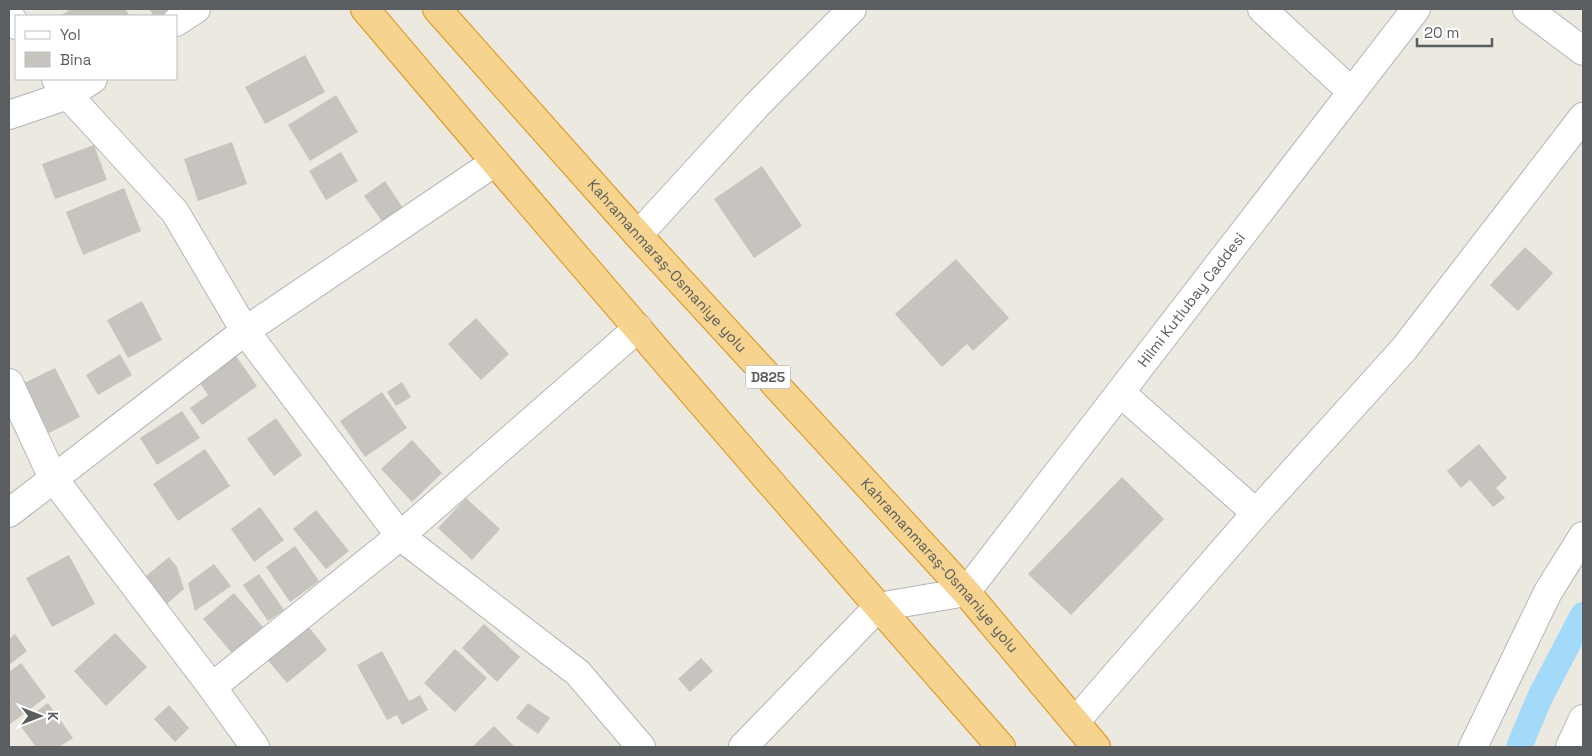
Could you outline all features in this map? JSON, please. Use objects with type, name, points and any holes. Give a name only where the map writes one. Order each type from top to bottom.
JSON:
[{"type":"highway","points":[[365,9],[878,607],[1001,747]]},
{"type":"highway","name":"Kahramanmaraş-Osmaniye yolu","points":[[437,9],[638,235],[966,592],[1096,747]]},
{"type":"street","points":[[178,21],[196,9]]},
{"type":"street","points":[[638,235],[756,106],[852,9]]},
{"type":"street","points":[[1262,9],[1352,92]]},
{"type":"street","name":"Hilmi Kutlubay Caddesi","points":[[966,592],[1416,9]]},
{"type":"street","points":[[1528,9],[1583,51]]},
{"type":"street","points":[[9,115],[62,87],[88,80]]},
{"type":"street","points":[[62,87],[175,212],[245,331],[400,536],[578,673],[641,747]]},
{"type":"street","points":[[1075,722],[1256,513],[1404,349],[1583,117]]},
{"type":"street","points":[[9,513],[245,331],[495,162]]},
{"type":"street","points":[[212,687],[400,536],[638,328]]},
{"type":"street","points":[[9,383],[53,478],[212,687],[255,747]]},
{"type":"street","points":[[1121,393],[1256,513]]},
{"type":"street","points":[[1473,747],[1548,592],[1583,536]]},
{"type":"street","points":[[743,747],[878,607],[966,592]]},
{"type":"street","points":[[1570,747],[1583,719]]},
{"type":"building","points":[[71,9],[125,9],[129,15],[62,15]]},
{"type":"building","points":[[149,9],[180,9],[170,15],[153,15]]},
{"type":"building","points":[[305,55],[325,92],[265,124],[245,87]]},
{"type":"building","points":[[336,95],[358,132],[310,161],[288,125]]},
{"type":"building","points":[[232,142],[247,184],[198,201],[184,159]]},
{"type":"building","points":[[94,145],[107,180],[55,199],[42,164]]},
{"type":"building","points":[[341,152],[358,181],[326,200],[309,171]]},
{"type":"building","points":[[762,166],[802,226],[754,258],[714,199]]},
{"type":"building","points":[[385,181],[409,217],[389,231],[364,196]]},
{"type":"building","points":[[124,188],[141,231],[83,255],[66,212]]},
{"type":"building","points":[[1525,247],[1553,273],[1518,311],[1490,285]]},
{"type":"building","points":[[956,259],[1009,318],[973,351],[967,344],[942,367],[895,314]]},
{"type":"building","points":[[142,301],[162,340],[128,358],[107,320]]},
{"type":"building","points":[[476,318],[509,354],[481,380],[448,344]]},
{"type":"building","points":[[120,354],[132,375],[98,395],[86,375]]},
{"type":"building","points":[[236,356],[257,386],[202,425],[190,408],[208,395],[199,382]]},
{"type":"building","points":[[55,368],[80,417],[49,433],[24,383]]},
{"type":"building","points":[[402,382],[411,397],[396,406],[387,392]]},
{"type":"building","points":[[382,392],[407,428],[365,457],[340,421]]},
{"type":"building","points":[[182,411],[200,438],[157,465],[140,438]]},
{"type":"building","points":[[276,418],[302,455],[274,476],[247,439]]},
{"type":"building","points":[[412,440],[442,473],[412,502],[381,469]]},
{"type":"building","points":[[1479,444],[1507,478],[1496,488],[1505,498],[1493,507],[1470,480],[1461,488],[1447,471]]},
{"type":"building","points":[[205,449],[230,486],[178,521],[153,484]]},
{"type":"building","points":[[1122,477],[1164,519],[1071,615],[1028,574]]},
{"type":"building","points":[[466,498],[500,529],[472,560],[438,528]]},
{"type":"building","points":[[260,507],[284,540],[254,562],[231,529]]},
{"type":"building","points":[[316,510],[349,551],[326,569],[293,529]]},
{"type":"building","points":[[295,546],[319,581],[290,602],[266,567]]},
{"type":"building","points":[[69,555],[95,604],[52,627],[26,578]]},
{"type":"building","points":[[169,557],[177,567],[184,589],[162,608],[140,581]]},
{"type":"building","points":[[214,564],[231,586],[195,611],[188,583]]},
{"type":"building","points":[[259,574],[284,610],[268,621],[243,585]]},
{"type":"building","points":[[234,593],[263,627],[232,653],[203,619]]},
{"type":"building","points":[[484,624],[520,657],[497,682],[462,648]]},
{"type":"building","points":[[307,625],[327,650],[287,683],[266,658]]},
{"type":"building","points":[[115,633],[147,667],[106,706],[74,671]]},
{"type":"building","points":[[15,634],[27,651],[9,665],[9,639]]},
{"type":"building","points":[[455,649],[487,678],[455,712],[424,683]]},
{"type":"building","points":[[382,651],[409,701],[420,695],[428,710],[402,725],[397,715],[387,720],[357,665]]},
{"type":"building","points":[[701,658],[713,671],[690,692],[678,679]]},
{"type":"building","points":[[21,663],[46,697],[9,725],[9,672]]},
{"type":"building","points":[[48,703],[73,738],[59,747],[36,747],[19,724]]},
{"type":"building","points":[[528,703],[550,718],[538,734],[516,718]]},
{"type":"building","points":[[169,705],[189,728],[175,742],[154,719]]},
{"type":"building","points":[[494,726],[515,747],[472,747]]},
{"type":"waterway","points":[[1519,747],[1540,697],[1583,615]]}]
